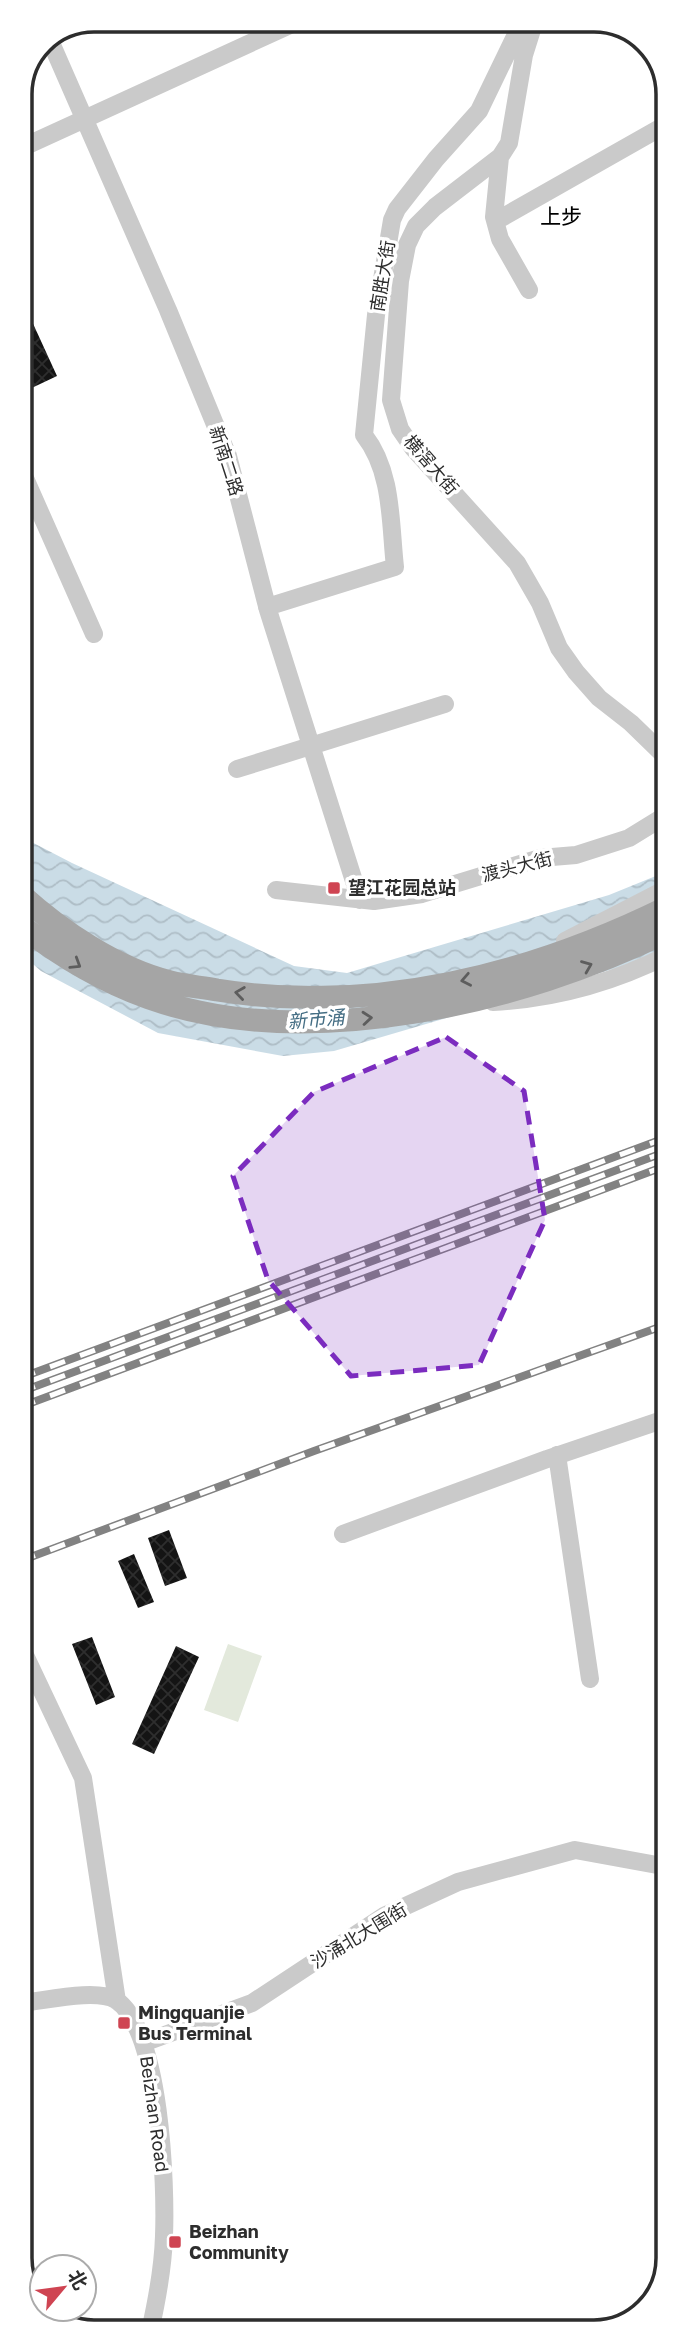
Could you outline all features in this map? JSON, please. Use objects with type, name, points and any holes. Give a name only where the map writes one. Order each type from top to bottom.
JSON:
[{"type":"main road","points":[[32,904],[78,940],[123,964],[169,982],[286,998],[393,993],[506,971],[614,933],[656,913]]},
{"type":"main road","points":[[32,934],[82,969],[150,998],[211,1014],[268,1021],[391,1016],[454,1004],[565,975],[656,936]]},
{"type":"street","points":[[32,143],[274,32]]},
{"type":"street","name":"南胜大街","points":[[267,607],[395,567],[385,480],[377,452],[364,435],[376,315],[392,220],[397,209],[436,159],[479,111],[517,32]]},
{"type":"street","points":[[529,290],[500,239],[496,221],[500,158],[509,143],[524,55],[531,32]]},
{"type":"street","name":"新南二路","points":[[53,47],[168,310],[228,456],[267,607],[360,900]]},
{"type":"street","points":[[496,221],[656,130]]},
{"type":"street","name":"横滘大街","points":[[500,158],[435,207],[416,226],[407,245],[400,281],[392,364],[391,400],[394,414],[413,448],[517,563],[540,603],[559,648],[576,671],[599,698],[656,747]]},
{"type":"street","points":[[32,494],[94,634]]},
{"type":"street","points":[[237,769],[445,704]]},
{"type":"street","name":"渡头大街","points":[[276,891],[374,901],[422,894],[540,858],[576,855],[629,838],[656,821]]},
{"type":"street","points":[[506,971],[656,894]]},
{"type":"street","points":[[454,1004],[518,1001],[552,995],[626,973],[656,960]]},
{"type":"street","points":[[343,1534],[557,1455],[656,1426]]},
{"type":"street","points":[[557,1455],[590,1679]]},
{"type":"street","points":[[32,1670],[83,1778],[117,2001],[96,1995],[32,2002]]},
{"type":"street","name":"沙涌北大围街","points":[[143,2043],[252,2003],[384,1916],[458,1882],[575,1850],[656,1864]]},
{"type":"street","name":"Beizhan Road","points":[[117,2001],[130,2017],[143,2043],[149,2063],[161,2140],[165,2211],[161,2271],[151,2319]]},
{"type":"highlighted area","points":[[446,1037],[524,1091],[545,1220],[479,1365],[351,1376],[268,1280],[233,1176],[314,1092]]},
{"type":"shaded area","points":[[228,1644],[262,1656],[238,1722],[204,1710]]},
{"type":"water","name":"新市涌","points":[[32,842],[294,966],[347,973],[609,895],[656,876],[656,957],[334,1051],[283,1056],[158,1033],[41,971],[32,963]]},
{"type":"building","points":[[32,321],[57,376],[32,388]]},
{"type":"building","points":[[169,1530],[187,1578],[165,1586],[148,1538]]},
{"type":"building","points":[[134,1554],[154,1602],[138,1608],[118,1561]]},
{"type":"building","points":[[92,1637],[115,1697],[96,1705],[72,1644]]},
{"type":"building","points":[[176,1646],[199,1657],[154,1754],[132,1744]]},
{"type":"railway","points":[[32,1374],[656,1141]]},
{"type":"railway","points":[[32,1388],[656,1155]]},
{"type":"railway","points":[[32,1403],[656,1169]]},
{"type":"railway","points":[[32,1557],[314,1451],[656,1328]]},
{"type":"place","name":"望江花园总站","points":[[334,888]]},
{"type":"place","name":"Mingquanjie Bus Terminal","points":[[124,2023]]},
{"type":"place","name":"Beizhan Community","points":[[175,2242]]},
{"type":"district","name":"上步","points":[[561,217]]}]
